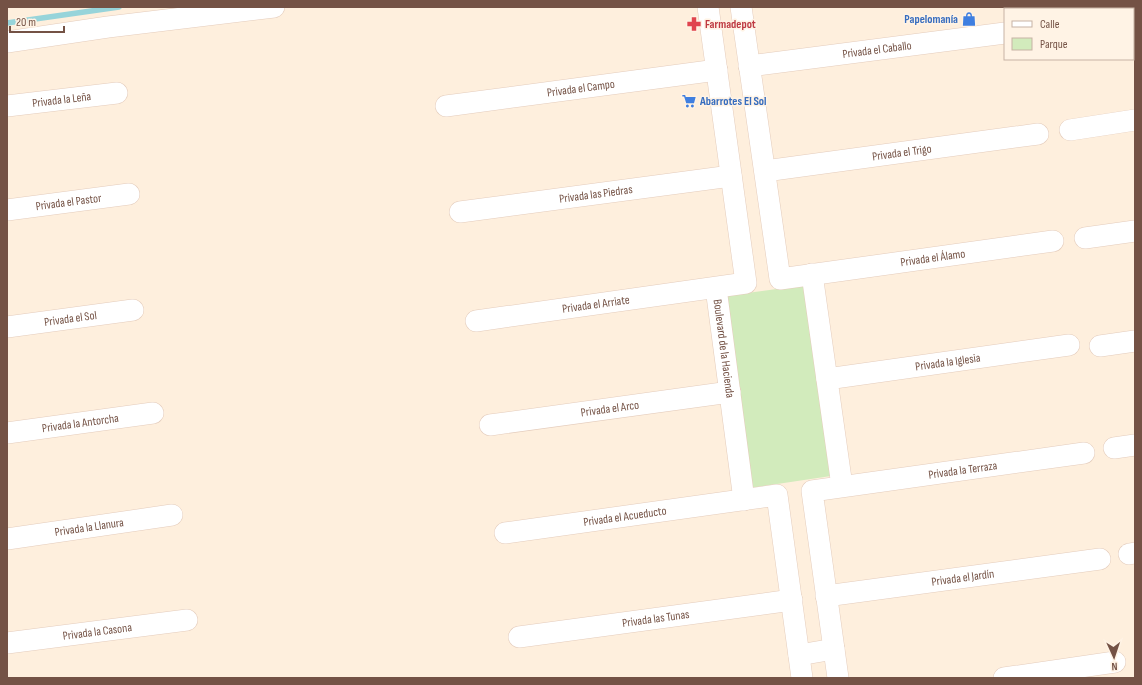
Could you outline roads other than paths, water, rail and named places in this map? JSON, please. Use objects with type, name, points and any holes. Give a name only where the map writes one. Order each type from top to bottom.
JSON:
[{"type":"street","points":[[7,42],[108,27],[274,7]]},
{"type":"street","name":"Boulevard de la Hacienda","points":[[708,7],[746,284],[716,288],[744,500]]},
{"type":"street","points":[[741,7],[780,279],[812,274],[842,486],[812,491],[838,678]]},
{"type":"street","name":"Privada el Caballo","points":[[749,66],[1004,33]]},
{"type":"street","name":"Privada el Campo","points":[[446,106],[717,70]]},
{"type":"street","name":"Privada la Leña","points":[[7,106],[117,93]]},
{"type":"street","points":[[1070,130],[1135,120]]},
{"type":"street","name":"Privada el Trigo","points":[[764,171],[1038,134]]},
{"type":"street","name":"Privada las Piedras","points":[[460,212],[731,176]]},
{"type":"street","name":"Privada el Pastor","points":[[7,210],[129,194]]},
{"type":"street","points":[[737,220],[771,216]]},
{"type":"street","points":[[1085,238],[1135,231]]},
{"type":"street","name":"Privada el Álamo","points":[[812,274],[1053,240]]},
{"type":"street","name":"Privada el Arriate","points":[[476,321],[716,288]]},
{"type":"street","name":"Privada el Sol","points":[[7,327],[134,310]]},
{"type":"street","points":[[1100,346],[1135,341]]},
{"type":"street","name":"Privada la Iglesia","points":[[827,379],[1069,345]]},
{"type":"street","name":"Privada el Arco","points":[[490,425],[730,392]]},
{"type":"street","name":"Privada la Antorcha","points":[[7,433],[153,413]]},
{"type":"street","points":[[1114,448],[1135,445]]},
{"type":"street","name":"Privada la Terraza","points":[[842,486],[1084,452]]},
{"type":"street","points":[[744,500],[777,495],[802,678]]},
{"type":"street","name":"Privada el Acueducto","points":[[505,534],[744,500]]},
{"type":"street","name":"Privada la Llanura","points":[[7,539],[172,515]]},
{"type":"street","name":"Privada el Jardín","points":[[826,596],[1100,559]]},
{"type":"street","name":"Privada las Tunas","points":[[519,637],[792,600]]},
{"type":"street","name":"Privada la Casona","points":[[7,643],[187,620]]},
{"type":"street","points":[[799,655],[834,649]]},
{"type":"street","points":[[1004,678],[1115,662]]},
{"type":"waterway","points":[[7,23],[119,7]]},
{"type":"place","name":"Papelomanía","points":[[969,19]]},
{"type":"place","name":"Farmadepot","points":[[694,24]]},
{"type":"place","name":"Abarrotes El Sol","points":[[689,101]]}]
